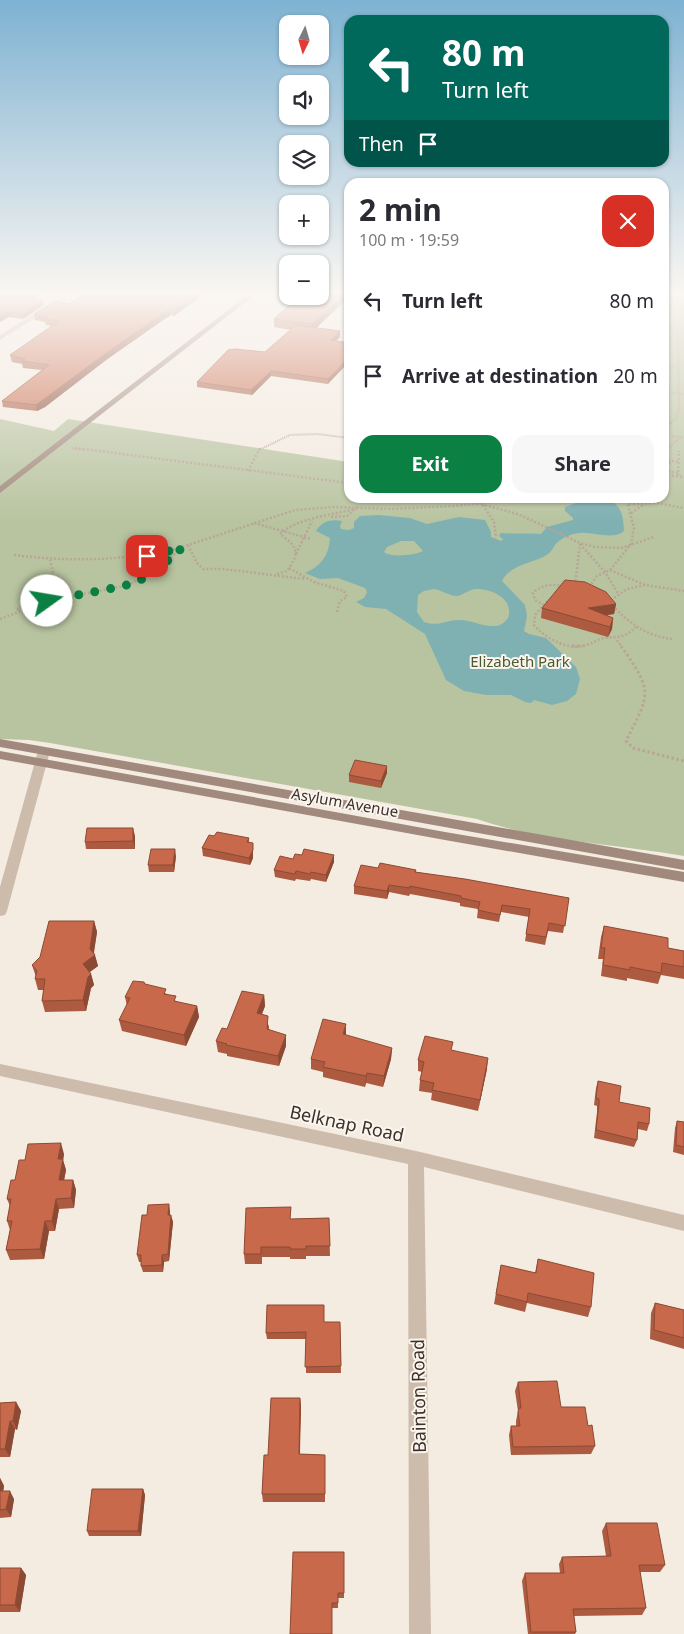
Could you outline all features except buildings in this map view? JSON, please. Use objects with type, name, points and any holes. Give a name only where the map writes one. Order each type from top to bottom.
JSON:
[{"type":"main road","points":[[0,490],[155,370]]},
{"type":"main road","name":"Asylum Avenue","points":[[0,742],[42,757],[445,836],[546,852],[684,878]]},
{"type":"main road","name":"Asylum Avenue","points":[[0,755],[42,757],[684,865]]},
{"type":"street","points":[[0,911],[42,757]]},
{"type":"street","name":"Belknap Road","points":[[0,1070],[416,1158],[684,1223]]},
{"type":"street","name":"Bainton Road","points":[[416,1158],[420,1634]]},
{"type":"path","points":[[669,426],[680,411],[682,394],[681,370]]},
{"type":"path","points":[[669,393],[682,394]]},
{"type":"path","points":[[248,471],[260,448],[276,444],[288,436],[317,434],[344,437]]},
{"type":"path","points":[[672,436],[682,438]]},
{"type":"path","points":[[669,447],[682,438]]},
{"type":"path","points":[[69,448],[344,483]]},
{"type":"path","points":[[679,452],[679,474]]},
{"type":"path","points":[[670,461],[679,462]]},
{"type":"path","points":[[679,466],[684,467]]},
{"type":"path","points":[[669,473],[684,473]]},
{"type":"path","points":[[679,474],[684,477]]},
{"type":"path","points":[[479,503],[518,514],[580,543],[615,548],[654,537]]},
{"type":"path","points":[[14,555],[50,560],[112,561],[182,548],[254,523],[310,508],[390,508],[496,503]]},
{"type":"path","points":[[631,513],[646,503]]},
{"type":"path","points":[[586,590],[597,576],[610,570],[631,544],[634,528],[629,504],[657,503],[684,508]]},
{"type":"path","points":[[483,505],[494,522],[496,538]]},
{"type":"path","points":[[296,554],[289,541],[280,534],[287,528],[362,507]]},
{"type":"path","points":[[276,574],[287,571],[295,560],[304,535],[312,521]]},
{"type":"path","points":[[254,523],[265,528],[304,535],[311,539]]},
{"type":"path","points":[[580,543],[605,572],[619,595]]},
{"type":"path","points":[[580,543],[574,588],[580,589]]},
{"type":"path","points":[[188,546],[197,563],[203,569],[276,574],[310,580],[344,591],[347,597],[340,601],[337,612]]},
{"type":"path","points":[[0,619],[47,601],[124,586],[142,579],[157,570],[182,548]]},
{"type":"path","points":[[15,612],[31,599],[51,576],[53,569],[50,560]]},
{"type":"path","points":[[289,568],[310,580]]},
{"type":"path","points":[[610,570],[645,585],[684,591]]},
{"type":"path","points":[[544,604],[535,600],[533,593],[536,589],[548,585],[565,586]]},
{"type":"path","points":[[645,585],[628,589],[611,600],[611,604],[628,623],[636,628],[662,638],[672,639]]},
{"type":"path","points":[[547,601],[533,618],[533,623],[540,632],[559,642],[577,647],[588,645],[598,640],[617,640],[636,628]]},
{"type":"path","points":[[617,640],[631,661],[645,689],[646,699],[626,740],[628,745],[633,748],[684,761]]},
{"type":"green space","name":"Elizabeth Park","points":[[669,370],[684,370],[684,856],[554,838],[502,827],[477,819],[50,743],[0,739],[0,419],[54,431],[68,419],[344,461],[344,503],[669,503]]},
{"type":"water","points":[[576,503],[614,503],[622,513],[624,531],[614,535],[585,533],[569,535],[557,543],[548,554],[517,567],[506,575],[502,581],[525,605],[527,616],[524,631],[546,638],[576,667],[580,679],[576,694],[567,701],[552,705],[534,700],[531,703],[525,702],[511,695],[486,695],[464,691],[446,680],[425,634],[386,609],[365,607],[356,602],[364,598],[367,592],[365,588],[338,578],[320,579],[305,573],[315,568],[323,560],[328,550],[330,538],[316,531],[321,525],[334,520],[342,521],[341,529],[349,530],[354,528],[354,522],[360,516],[379,515],[410,518],[427,524],[459,517],[485,520],[491,532],[491,537],[501,541],[503,539],[499,536],[501,533],[541,534],[547,527],[573,520],[565,511],[565,507]],"holes":[[[401,541],[414,541],[423,551],[403,555],[392,555],[384,552],[387,547]],[[434,589],[455,596],[475,589],[488,590],[505,600],[508,605],[508,618],[503,624],[495,626],[459,620],[438,624],[424,622],[417,612],[418,595],[424,591]]]},
{"type":"route","points":[[47,601],[124,586],[142,579],[157,570],[182,548],[147,556]]}]
